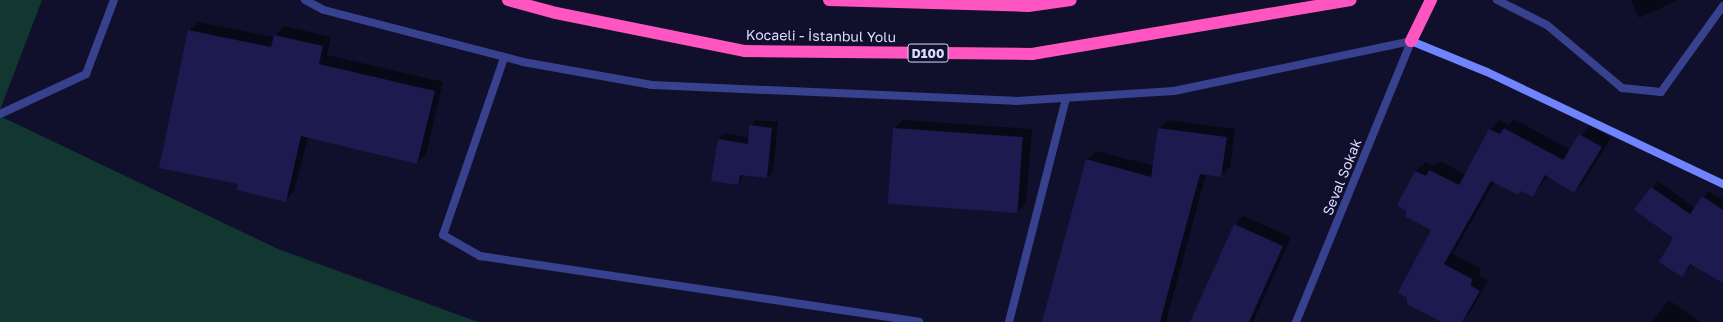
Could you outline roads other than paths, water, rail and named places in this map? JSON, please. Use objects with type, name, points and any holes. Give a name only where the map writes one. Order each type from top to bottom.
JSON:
[{"type":"highway","name":"Kocaeli - İstanbul Yolu","points":[[508,0],[556,13],[745,50],[1032,54],[1350,0]]},
{"type":"highway","points":[[829,0],[1028,6],[1071,0]]},
{"type":"highway","points":[[1411,41],[1431,0]]},
{"type":"street","points":[[0,114],[86,74],[114,0]]},
{"type":"street","points":[[305,0],[324,10],[504,58],[652,85],[1016,101],[1174,91],[1411,41],[1487,72],[1723,184]]},
{"type":"street","points":[[1497,0],[1547,25],[1622,88],[1661,92],[1723,6]]},
{"type":"street","name":"Seval Sokak","points":[[1296,322],[1411,41]]},
{"type":"street","points":[[504,58],[443,235],[480,256],[919,322]]},
{"type":"street","points":[[1009,322],[1066,98]]}]
